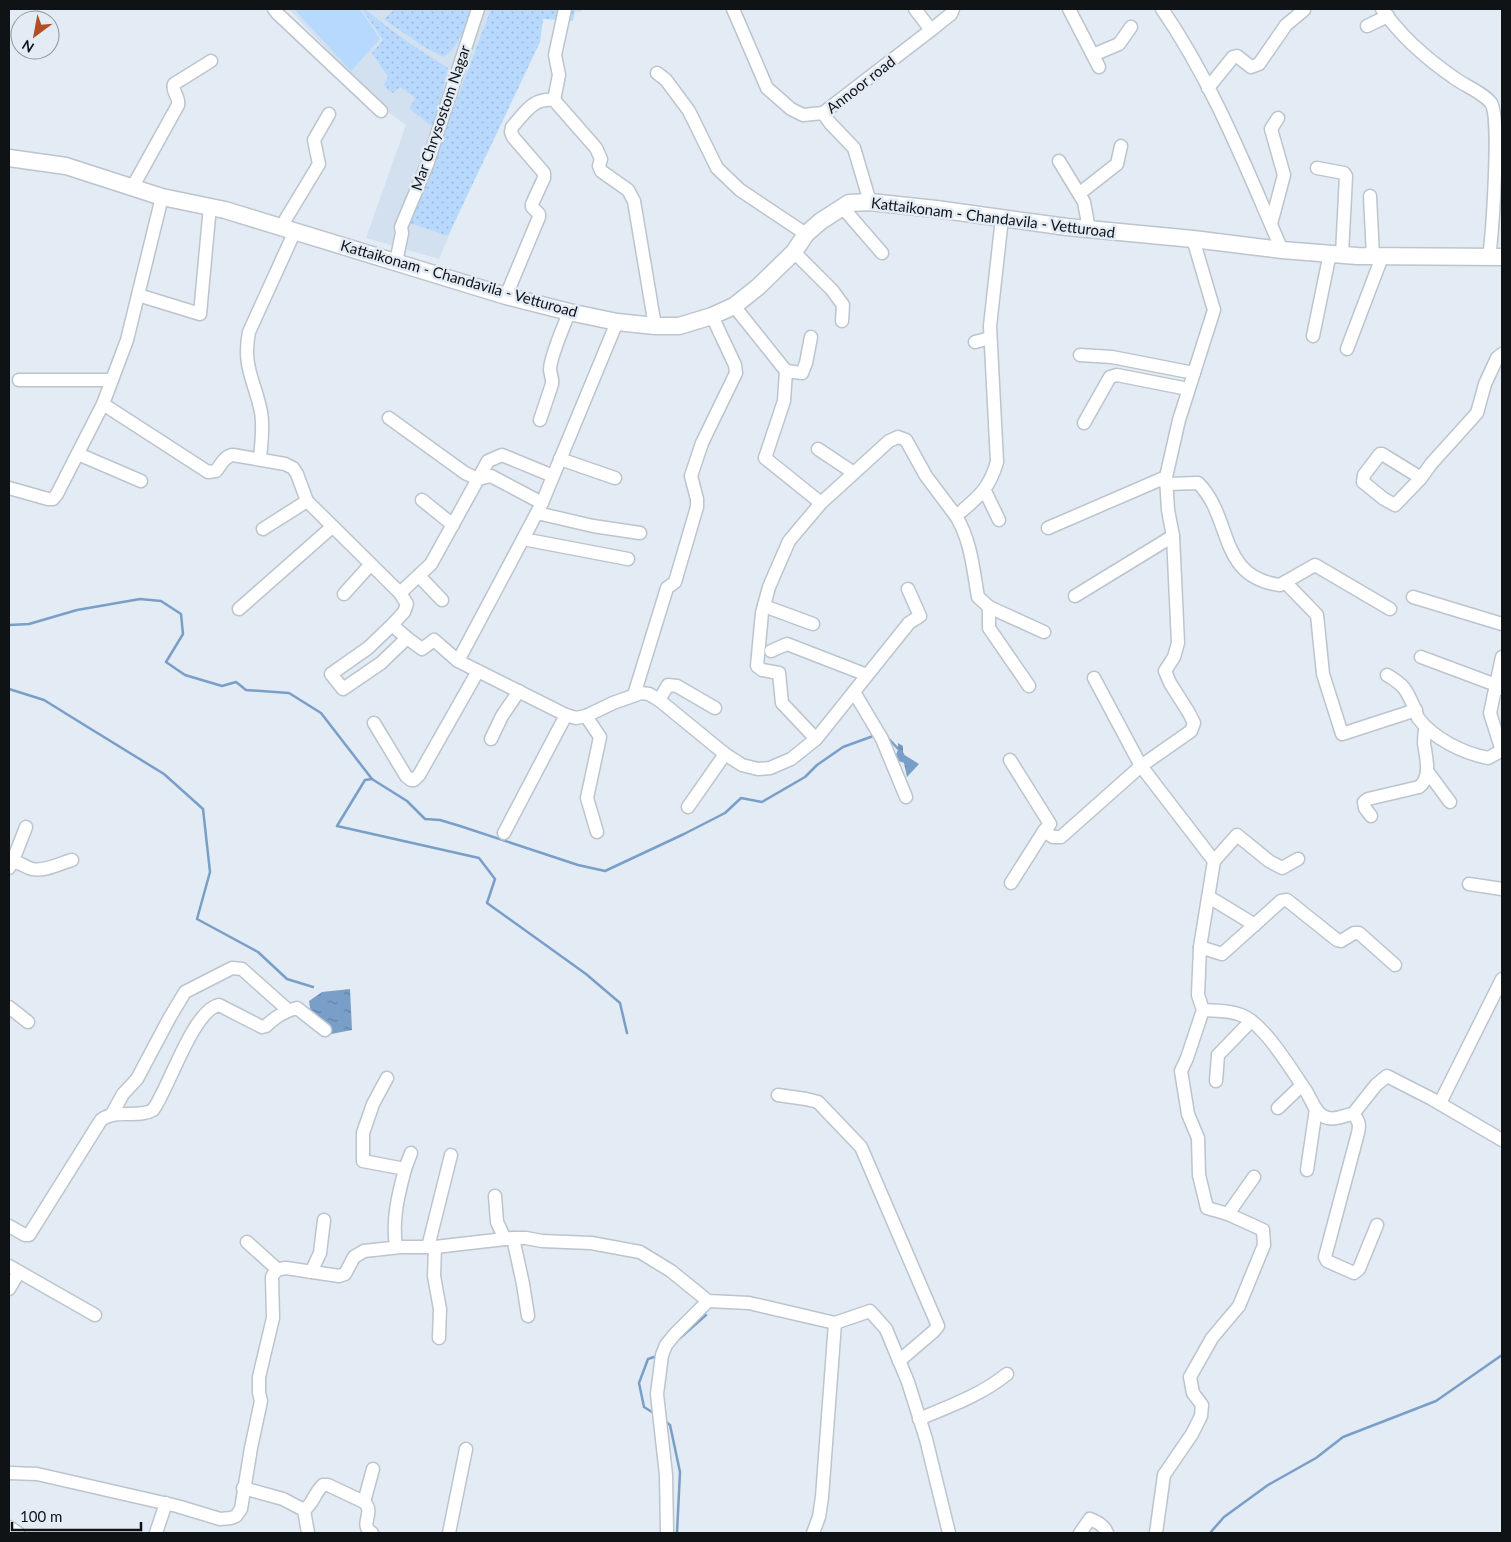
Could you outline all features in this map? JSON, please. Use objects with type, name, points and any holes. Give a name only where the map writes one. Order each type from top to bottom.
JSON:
[{"type":"main road","name":"Kattaikonam - Chandavila - Vetturoad","points":[[9,158],[66,166],[162,197],[210,206],[506,296],[617,322],[655,326],[679,326],[712,316],[734,306],[758,287],[794,252],[806,234],[821,221],[850,203],[870,202],[936,209],[1089,229],[1282,250],[1377,256],[1496,258]]},
{"type":"street","name":"Mar Chrysostom Nagar","points":[[391,261],[402,233],[401,227],[427,166],[478,9]]},
{"type":"street","points":[[554,100],[559,75],[555,55],[565,9]]},
{"type":"street","points":[[733,9],[767,88],[791,109],[803,115],[823,113]]},
{"type":"street","points":[[915,9],[931,30]]},
{"type":"street","name":"Annoor road","points":[[870,202],[854,148],[823,113],[931,30],[951,14],[953,9]]},
{"type":"street","points":[[1069,9],[1099,68]]},
{"type":"street","points":[[1162,9],[1180,35],[1229,128],[1282,250]]},
{"type":"street","points":[[1208,88],[1233,56],[1237,56],[1251,66],[1259,64],[1286,25],[1304,10]]},
{"type":"street","points":[[276,12],[381,110]]},
{"type":"street","points":[[1367,26],[1385,12],[1402,34],[1453,78],[1491,103],[1495,114],[1493,193],[1496,258]]},
{"type":"street","points":[[1093,55],[1119,44],[1132,27]]},
{"type":"street","points":[[132,188],[178,105],[178,98],[173,89],[174,84],[210,61]]},
{"type":"street","points":[[657,73],[666,80],[689,111],[717,168],[740,190],[806,234]]},
{"type":"street","points":[[506,296],[539,217],[532,204],[544,178],[543,170],[513,137],[512,127],[536,101],[554,100],[596,148],[601,159],[599,166],[601,171],[628,190],[634,201],[655,326]]},
{"type":"street","points":[[260,460],[263,424],[250,376],[246,346],[249,332],[288,229],[319,164],[314,140],[329,114]]},
{"type":"street","points":[[1271,224],[1284,176],[1271,128],[1278,118]]},
{"type":"street","points":[[1080,193],[1118,164],[1121,146]]},
{"type":"street","points":[[1059,161],[1084,202],[1089,229]]},
{"type":"street","points":[[1313,336],[1336,254],[1346,176],[1344,173],[1317,168]]},
{"type":"street","points":[[1347,349],[1377,256],[1370,196]]},
{"type":"street","points":[[9,488],[48,499],[53,498],[57,494],[103,404],[127,340],[162,197]]},
{"type":"street","points":[[138,295],[200,314],[210,206]]},
{"type":"street","points":[[843,208],[882,253]]},
{"type":"street","points":[[956,516],[985,491],[993,477],[997,462],[990,338],[993,286],[1002,218]]},
{"type":"street","points":[[1044,831],[1052,836],[1061,837],[1141,766],[1191,731],[1194,723],[1165,671],[1174,656],[1178,642],[1173,536],[1168,510],[1166,481],[1188,390],[1214,310],[1193,239]]},
{"type":"street","points":[[794,252],[832,290],[843,305],[842,321]]},
{"type":"street","points":[[734,306],[786,372],[784,401],[765,458],[821,503]]},
{"type":"street","points":[[540,420],[552,384],[553,378],[550,370],[553,357],[569,312]]},
{"type":"street","points":[[634,695],[667,588],[675,582],[697,507],[697,499],[691,476],[702,443],[736,373],[735,366],[712,316]]},
{"type":"street","points":[[458,661],[540,508],[617,322]]},
{"type":"street","points":[[786,372],[802,374],[806,363],[810,336]]},
{"type":"street","points":[[975,342],[990,338]]},
{"type":"street","points":[[1382,454],[1380,454],[1364,475],[1363,482],[1384,499],[1396,505],[1478,413],[1485,384],[1497,358],[1502,354]]},
{"type":"street","points":[[1080,355],[1112,357],[1194,373]]},
{"type":"street","points":[[1084,423],[1110,377],[1117,375],[1188,390]]},
{"type":"street","points":[[19,380],[112,380]]},
{"type":"street","points":[[103,404],[208,472],[216,471],[228,455],[285,464],[293,468],[307,501],[400,593],[407,604],[404,612],[368,648],[331,674],[343,689],[382,662],[407,638]]},
{"type":"street","points":[[388,418],[465,473],[478,479],[491,476],[540,508],[593,526],[640,533]]},
{"type":"street","points":[[779,673],[762,670],[757,666],[764,606],[769,587],[789,541],[821,503],[889,441],[898,437],[906,440],[926,476],[963,528],[971,551],[978,597],[989,607],[1044,632]]},
{"type":"street","points":[[1372,445],[1382,454],[1420,478]]},
{"type":"street","points":[[818,449],[854,473]]},
{"type":"street","points":[[78,454],[141,481]]},
{"type":"street","points":[[400,593],[431,564],[488,461],[502,455],[553,476]]},
{"type":"street","points":[[560,460],[615,478]]},
{"type":"street","points":[[1048,528],[1166,481],[1198,483],[1207,492],[1237,563],[1249,574],[1261,581],[1280,585],[1315,566],[1390,609]]},
{"type":"street","points":[[985,491],[999,520]]},
{"type":"street","points":[[422,500],[453,525]]},
{"type":"street","points":[[262,529],[307,501]]},
{"type":"street","points":[[239,609],[332,527]]},
{"type":"street","points":[[1076,596],[1173,536]]},
{"type":"street","points":[[523,539],[628,559]]},
{"type":"street","points":[[344,594],[370,565]]},
{"type":"street","points":[[419,576],[442,600]]},
{"type":"street","points":[[1285,582],[1317,615],[1323,674],[1342,734],[1416,710]]},
{"type":"street","points":[[392,624],[422,649],[434,640],[458,661],[566,715],[576,718],[586,716],[634,695],[641,693],[649,694],[725,754],[742,765],[770,768],[791,759],[816,739],[909,623],[920,616],[908,589]]},
{"type":"street","points":[[1413,597],[1502,624]]},
{"type":"street","points":[[764,606],[813,624]]},
{"type":"street","points":[[989,607],[989,628],[1030,686]]},
{"type":"street","points":[[762,621],[779,673],[782,703],[816,739]]},
{"type":"street","points":[[771,651],[787,644],[867,675]]},
{"type":"street","points":[[1421,657],[1499,687]]},
{"type":"street","points":[[1387,675],[1402,684],[1416,710],[1416,716],[1425,727],[1471,755],[1488,758],[1502,751],[1490,713],[1499,687],[1502,657]]},
{"type":"street","points":[[374,723],[406,776],[410,780],[414,780],[419,775],[478,671]]},
{"type":"street","points":[[1094,678],[1141,766],[1214,862]]},
{"type":"street","points":[[659,700],[668,685],[677,686],[715,708]]},
{"type":"street","points":[[491,739],[502,716],[519,691]]},
{"type":"street","points":[[854,692],[882,739],[906,797]]},
{"type":"street","points":[[504,833],[566,715]]},
{"type":"street","points":[[586,716],[600,737],[587,798],[597,832]]},
{"type":"street","points":[[1371,816],[1364,808],[1364,802],[1368,799],[1419,787],[1425,780],[1427,771],[1424,742],[1425,727]]},
{"type":"street","points":[[688,807],[725,754]]},
{"type":"street","points":[[1010,760],[1050,824],[1011,883]]},
{"type":"street","points":[[1427,771],[1450,802]]},
{"type":"street","points":[[11,865],[26,827]]},
{"type":"street","points":[[1156,1533],[1164,1474],[1192,1434],[1201,1416],[1202,1405],[1193,1393],[1190,1377],[1212,1338],[1239,1306],[1264,1245],[1263,1230],[1228,1214],[1207,1208],[1199,1175],[1198,1138],[1188,1114],[1181,1071],[1203,1010],[1198,995],[1200,947],[1214,862],[1237,835],[1269,861],[1282,868],[1298,859]]},
{"type":"street","points":[[11,865],[17,862],[32,869],[44,869],[72,860]]},
{"type":"street","points":[[1469,884],[1502,889]]},
{"type":"street","points":[[1208,897],[1255,925]]},
{"type":"street","points":[[1200,947],[1222,954],[1281,901],[1287,900],[1337,940],[1341,941],[1354,933],[1358,933],[1395,965]]},
{"type":"street","points":[[9,1226],[29,1235],[102,1120],[112,1114],[124,1094],[137,1079],[185,992],[232,968],[242,969],[288,1010]]},
{"type":"street","points":[[1440,1104],[1502,979]]},
{"type":"street","points":[[112,1114],[146,1114],[153,1110],[194,1029],[214,1006],[219,1005],[262,1027],[288,1010],[297,1008],[325,1030]]},
{"type":"street","points":[[9,1007],[28,1022]]},
{"type":"street","points":[[1203,1010],[1242,1015],[1251,1021],[1269,1039],[1302,1085],[1316,1109],[1324,1117],[1334,1119],[1353,1114],[1376,1084],[1387,1076],[1502,1140]]},
{"type":"street","points":[[1216,1080],[1218,1055],[1251,1021]]},
{"type":"street","points":[[387,1078],[374,1104],[363,1133],[363,1162],[404,1169]]},
{"type":"street","points":[[1278,1108],[1302,1085]]},
{"type":"street","points":[[778,1095],[818,1102],[861,1147],[938,1326],[899,1361]]},
{"type":"street","points":[[1307,1170],[1316,1109]]},
{"type":"street","points":[[1353,1114],[1360,1124],[1325,1257],[1327,1261],[1354,1273],[1359,1269],[1377,1225]]},
{"type":"street","points":[[396,1247],[394,1234],[395,1206],[404,1169],[411,1153]]},
{"type":"street","points":[[439,1338],[440,1309],[434,1276],[432,1247],[451,1155]]},
{"type":"street","points":[[1228,1214],[1254,1177]]},
{"type":"street","points":[[495,1196],[497,1222],[509,1239],[523,1284],[528,1316]]},
{"type":"street","points":[[311,1272],[320,1253],[324,1220]]},
{"type":"street","points":[[9,1472],[37,1474],[166,1503],[220,1519],[231,1518],[236,1516],[241,1509],[243,1488],[261,1401],[259,1377],[273,1318],[272,1277],[274,1272],[286,1268],[339,1276],[345,1274],[357,1254],[364,1251],[396,1247],[432,1247],[526,1238],[542,1242],[591,1242],[640,1252],[672,1271],[708,1300],[749,1303],[835,1324],[870,1311],[886,1329],[899,1361],[938,1483],[949,1533]]},
{"type":"street","points":[[247,1242],[277,1270]]},
{"type":"street","points":[[9,1289],[14,1269],[95,1314]]},
{"type":"street","points":[[667,1533],[666,1475],[657,1394],[662,1355],[666,1345],[675,1334],[708,1300]]},
{"type":"street","points":[[813,1533],[819,1517],[822,1497],[835,1324]]},
{"type":"street","points":[[919,1419],[977,1394],[1008,1374]]},
{"type":"street","points":[[449,1533],[466,1448]]},
{"type":"street","points":[[364,1502],[373,1469]]},
{"type":"street","points":[[308,1533],[304,1510],[324,1485],[328,1485],[364,1502],[368,1506],[366,1525],[368,1531],[372,1533]]},
{"type":"street","points":[[243,1488],[283,1499],[304,1510]]},
{"type":"street","points":[[156,1533],[166,1503]]},
{"type":"street","points":[[1080,1533],[1090,1519],[1099,1522],[1106,1530],[1106,1533]]},
{"type":"street","points":[[9,1527],[18,1533]]},
{"type":"shaded area","points":[[289,9],[582,9],[581,12],[543,14],[439,259],[366,238],[406,125],[381,107]]},
{"type":"shaded area","points":[[294,9],[360,9],[380,39],[351,71]]},
{"type":"shaded area","points":[[362,9],[365,9],[405,40],[448,68],[435,125],[430,125],[410,109],[415,99],[414,97],[400,87],[393,93],[384,84],[388,77],[372,53],[383,40]]},
{"type":"shaded area","points":[[395,9],[471,9],[458,41],[444,57],[424,47],[384,19]]},
{"type":"shaded area","points":[[491,9],[575,9],[573,21],[543,19],[540,42],[448,236],[410,223]]},
{"type":"water","points":[[898,743],[903,746],[903,754],[919,764],[907,777],[904,763],[894,759],[898,750]]},
{"type":"water","points":[[350,989],[352,1030],[331,1034],[313,1027],[309,1001],[322,992]]},
{"type":"waterway","points":[[9,625],[29,624],[77,610],[140,599],[161,601],[181,614],[183,634],[166,662],[185,675],[222,686],[236,682],[246,690],[289,693],[321,713],[372,779]]},
{"type":"waterway","points":[[9,689],[44,700],[164,774],[203,809],[210,872],[197,919],[258,952],[287,979],[313,987]]},
{"type":"waterway","points":[[627,1033],[620,1003],[586,974],[487,903],[495,879],[479,858],[337,826],[365,780],[372,779],[407,801],[425,819],[440,820],[578,865],[605,871],[725,813],[741,798],[762,802],[805,777],[817,765],[843,747],[876,735]]},
{"type":"waterway","points":[[887,737],[903,754]]},
{"type":"waterway","points":[[680,1338],[706,1315]]},
{"type":"waterway","points":[[1210,1533],[1224,1517],[1268,1485],[1316,1458],[1343,1437],[1436,1401],[1502,1355]]},
{"type":"waterway","points":[[652,1412],[644,1407],[639,1383],[648,1359],[654,1357]]},
{"type":"waterway","points":[[666,1422],[670,1425],[680,1472],[677,1533]]}]
